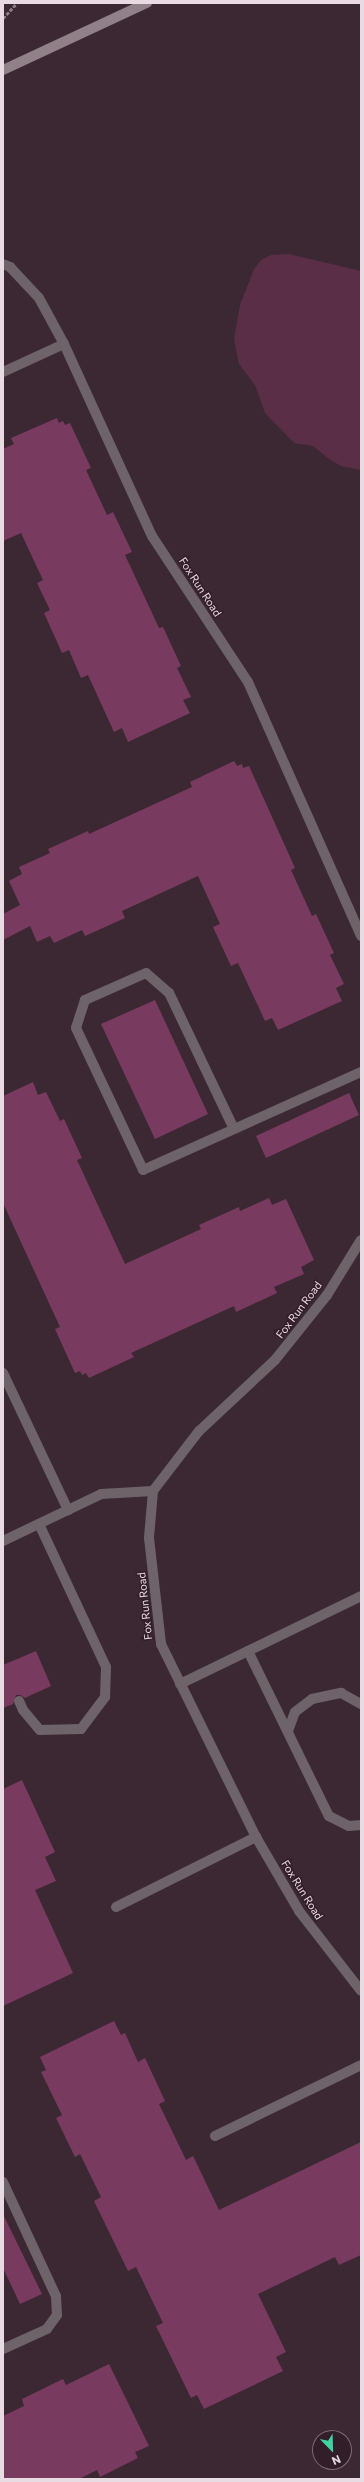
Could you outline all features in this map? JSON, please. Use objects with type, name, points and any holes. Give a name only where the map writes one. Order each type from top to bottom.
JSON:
[{"type":"street","points":[[3,70],[147,3]]},
{"type":"street","name":"Fox Run Road","points":[[3,264],[10,267],[40,298],[64,344],[152,536],[248,682],[361,936]]},
{"type":"street","points":[[3,372],[64,344]]},
{"type":"street","points":[[234,1129],[169,993],[146,973],[85,1000],[76,1028],[144,1170],[361,1072]]},
{"type":"street","name":"Fox Run Road","points":[[361,1240],[326,1295],[275,1360],[199,1431],[153,1491],[149,1538],[161,1644],[256,1837],[298,1911],[361,1991]]},
{"type":"street","points":[[3,1374],[68,1510]]},
{"type":"street","points":[[3,1541],[101,1494],[153,1491]]},
{"type":"street","points":[[19,1701],[23,1710],[40,1730],[81,1729],[106,1697],[106,1667],[39,1524]]},
{"type":"street","points":[[180,1684],[361,1596]]},
{"type":"street","points":[[248,1651],[329,1816],[349,1826],[361,1825]]},
{"type":"street","points":[[288,1731],[295,1712],[312,1699],[340,1693],[361,1704]]},
{"type":"street","points":[[116,1907],[256,1837]]},
{"type":"street","points":[[214,2136],[361,2065]]},
{"type":"street","points":[[3,2182],[56,2296],[57,2315],[47,2329],[3,2349]]},
{"type":"path","points":[[3,18],[17,3]]},
{"type":"shaded area","points":[[289,254],[361,271],[361,470],[341,466],[329,459],[313,446],[294,443],[265,413],[255,385],[239,364],[234,339],[240,305],[254,269],[261,260],[271,255]]},
{"type":"building","points":[[57,418],[59,423],[63,421],[65,425],[70,423],[91,468],[86,470],[107,515],[113,512],[132,552],[125,555],[159,628],[163,627],[181,666],[177,668],[191,697],[183,700],[190,713],[128,742],[122,728],[114,732],[88,675],[81,678],[69,650],[62,653],[44,613],[50,610],[37,583],[43,580],[21,533],[3,541],[3,449],[14,444],[11,438]]},
{"type":"building","points":[[234,761],[237,766],[242,764],[243,768],[249,766],[295,868],[291,870],[312,916],[316,914],[334,953],[330,955],[344,984],[336,988],[342,1001],[278,1030],[272,1018],[265,1021],[238,963],[231,966],[213,927],[220,924],[198,876],[122,911],[125,918],[85,936],[82,930],[54,943],[50,936],[37,942],[30,926],[3,940],[3,914],[20,905],[9,881],[22,874],[19,867],[50,853],[48,849],[88,831],[89,834],[192,787],[190,782]]},
{"type":"building","points":[[155,1000],[208,1114],[155,1139],[101,1024]]},
{"type":"building","points":[[33,1082],[38,1095],[46,1092],[60,1121],[64,1119],[82,1158],[77,1160],[125,1264],[201,1229],[199,1225],[239,1207],[240,1211],[269,1198],[272,1205],[286,1199],[314,1260],[301,1267],[304,1274],[274,1287],[277,1293],[236,1312],[234,1306],[131,1353],[134,1357],[89,1378],[86,1373],[82,1375],[80,1371],[75,1373],[55,1329],[60,1327],[3,1203],[3,1096]]},
{"type":"building","points":[[349,1093],[359,1115],[266,1158],[256,1136]]},
{"type":"building","points":[[36,1651],[51,1686],[25,1698],[20,1695],[16,1695],[13,1704],[3,1708],[3,1665]]},
{"type":"building","points":[[22,1780],[55,1852],[45,1857],[56,1881],[35,1890],[73,1973],[3,2006],[3,1789]]},
{"type":"building","points":[[114,2021],[121,2035],[125,2033],[138,2062],[145,2058],[165,2101],[159,2104],[186,2160],[193,2156],[219,2210],[361,2142],[361,2255],[339,2265],[335,2257],[258,2294],[286,2352],[276,2357],[283,2371],[204,2409],[197,2395],[191,2398],[156,2326],[163,2323],[136,2267],[128,2271],[94,2201],[101,2197],[80,2154],[75,2157],[56,2118],[62,2115],[41,2072],[46,2070],[40,2057]]},
{"type":"building","points":[[3,2214],[42,2294],[20,2304],[3,2268]]},
{"type":"building","points":[[109,2364],[149,2446],[135,2452],[138,2458],[100,2477],[97,2470],[79,2479],[3,2479],[3,2416],[24,2406],[22,2399],[63,2379],[66,2385]]}]
